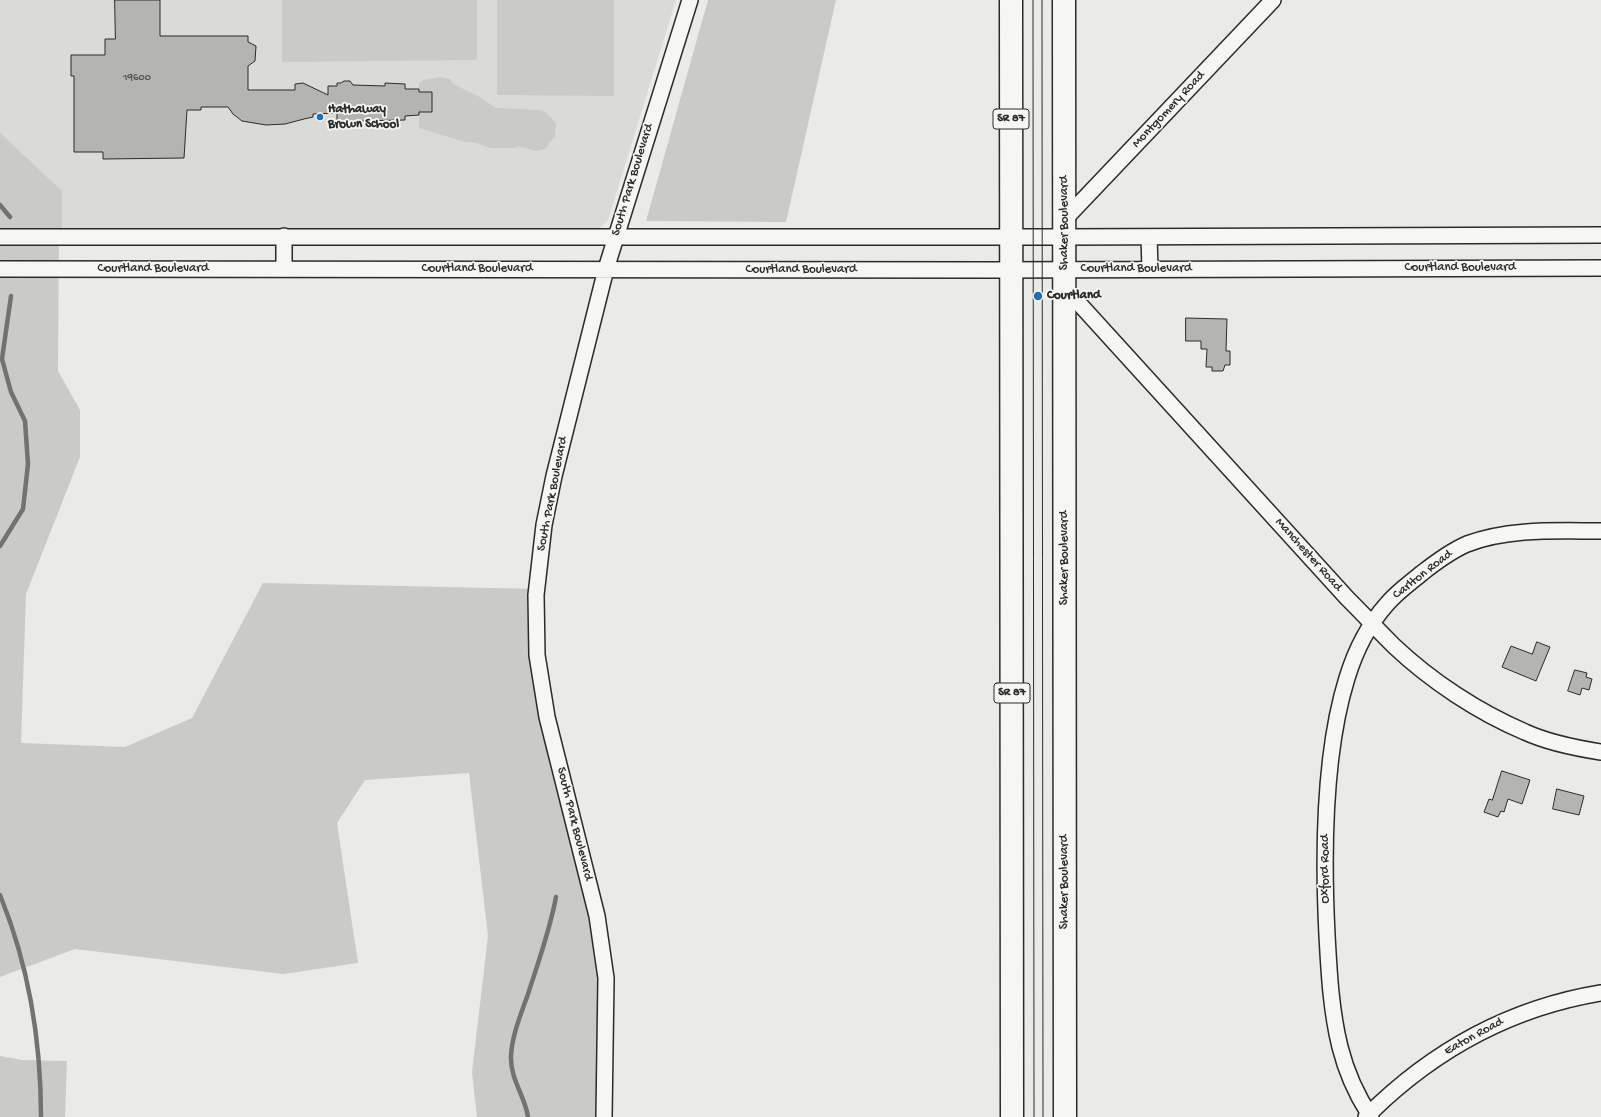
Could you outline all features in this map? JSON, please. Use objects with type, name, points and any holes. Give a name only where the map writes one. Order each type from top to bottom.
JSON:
[{"type":"main road","name":"SR 87","points":[[1011,0],[1012,1117]]},
{"type":"main road","name":"Shaker Boulevard","points":[[1064,0],[1065,1117]]},
{"type":"street","name":"South Park Boulevard","points":[[604,1117],[606,978],[597,916],[547,716],[537,656],[536,595],[544,525],[554,476],[606,269],[690,0]]},
{"type":"street","name":"Montgomery Road","points":[[1064,228],[1273,0]]},
{"type":"street","points":[[0,237],[1011,237],[1064,228],[1149,237],[1601,235]]},
{"type":"street","points":[[284,236],[284,269]]},
{"type":"street","points":[[1149,237],[1150,269]]},
{"type":"street","name":"Courtland Boulevard","points":[[0,269],[1011,270],[1065,278],[1150,269],[1601,268]]},
{"type":"street","name":"Manchester Road","points":[[1065,278],[1342,593],[1394,646],[1446,687],[1498,719],[1526,733],[1550,741],[1601,752]]},
{"type":"street","name":"Carlton Road","points":[[1373,623],[1386,604],[1411,581],[1447,555],[1468,544],[1505,535],[1526,532],[1601,531]]},
{"type":"street","name":"Oxford Road","points":[[1369,1116],[1357,1094],[1340,1047],[1328,956],[1325,861],[1328,790],[1342,700],[1355,656],[1373,623]]},
{"type":"street","name":"Eaton Road","points":[[1369,1116],[1402,1084],[1432,1062],[1480,1032],[1556,1002],[1601,993]]},
{"type":"shaded area","name":"Hathaway Brown School","points":[[0,0],[676,0],[608,220],[599,228],[0,230]]},
{"type":"shaded area","points":[[282,0],[477,0],[477,60],[282,62]]},
{"type":"shaded area","points":[[497,0],[614,0],[614,96],[497,95]]},
{"type":"shaded area","points":[[708,0],[836,0],[786,222],[646,221]]},
{"type":"shaded area","points":[[439,77],[450,79],[453,84],[478,96],[496,108],[539,110],[545,112],[556,123],[555,136],[545,149],[537,151],[518,146],[515,148],[491,148],[419,128],[419,112],[432,112],[432,93],[419,92],[419,83],[424,80]]},
{"type":"shaded area","points":[[0,133],[62,191],[62,230],[59,231],[58,371],[80,410],[80,457],[26,594],[21,743],[125,747],[192,718],[263,583],[537,589],[537,655],[597,916],[604,1117],[477,1117],[472,1072],[488,936],[469,773],[365,780],[337,823],[358,963],[283,974],[75,949],[0,977]]},
{"type":"shaded area","points":[[0,1056],[22,1060],[67,1061],[65,1117],[0,1117]]},
{"type":"building","points":[[115,0],[160,0],[160,36],[248,36],[248,42],[256,46],[255,61],[248,66],[248,90],[295,90],[295,84],[303,83],[328,95],[328,86],[337,86],[337,83],[344,81],[350,81],[353,85],[385,86],[385,83],[405,84],[405,89],[419,89],[419,92],[432,92],[432,112],[419,112],[419,115],[405,116],[405,120],[356,121],[356,125],[337,125],[337,113],[313,114],[313,117],[285,124],[266,125],[242,121],[233,114],[228,107],[201,107],[201,110],[187,110],[184,158],[103,159],[103,152],[74,152],[74,76],[71,76],[71,55],[105,55],[105,39],[115,39]]},
{"type":"building","points":[[1186,318],[1227,319],[1226,351],[1230,351],[1230,365],[1225,365],[1223,371],[1212,371],[1212,367],[1206,367],[1207,349],[1201,349],[1201,341],[1186,341]]},
{"type":"building","points":[[1537,642],[1550,647],[1536,681],[1502,667],[1511,646],[1532,654]]},
{"type":"building","points":[[1575,670],[1587,673],[1586,677],[1592,679],[1589,690],[1582,688],[1580,695],[1568,691]]},
{"type":"building","points":[[1502,771],[1530,780],[1522,804],[1508,799],[1504,812],[1501,811],[1498,817],[1484,812],[1489,799],[1492,800]]},
{"type":"building","points":[[1557,789],[1584,796],[1579,815],[1553,809]]},
{"type":"waterway","points":[[0,205],[10,217]]},
{"type":"waterway","points":[[0,546],[23,509],[28,464],[25,421],[11,392],[2,359],[11,296]]},
{"type":"waterway","points":[[0,895],[19,949],[26,976],[36,1032],[39,1060],[41,1117]]},
{"type":"waterway","points":[[528,1117],[511,1064],[513,1040],[547,934],[556,897]]},
{"type":"tram line","points":[[1033,0],[1034,1117]]},
{"type":"tram line","points":[[1042,0],[1043,1117]]},
{"type":"place","name":"Hathaway Brown School","points":[[320,117]]},
{"type":"place","name":"Courtland","points":[[1038,296]]}]
